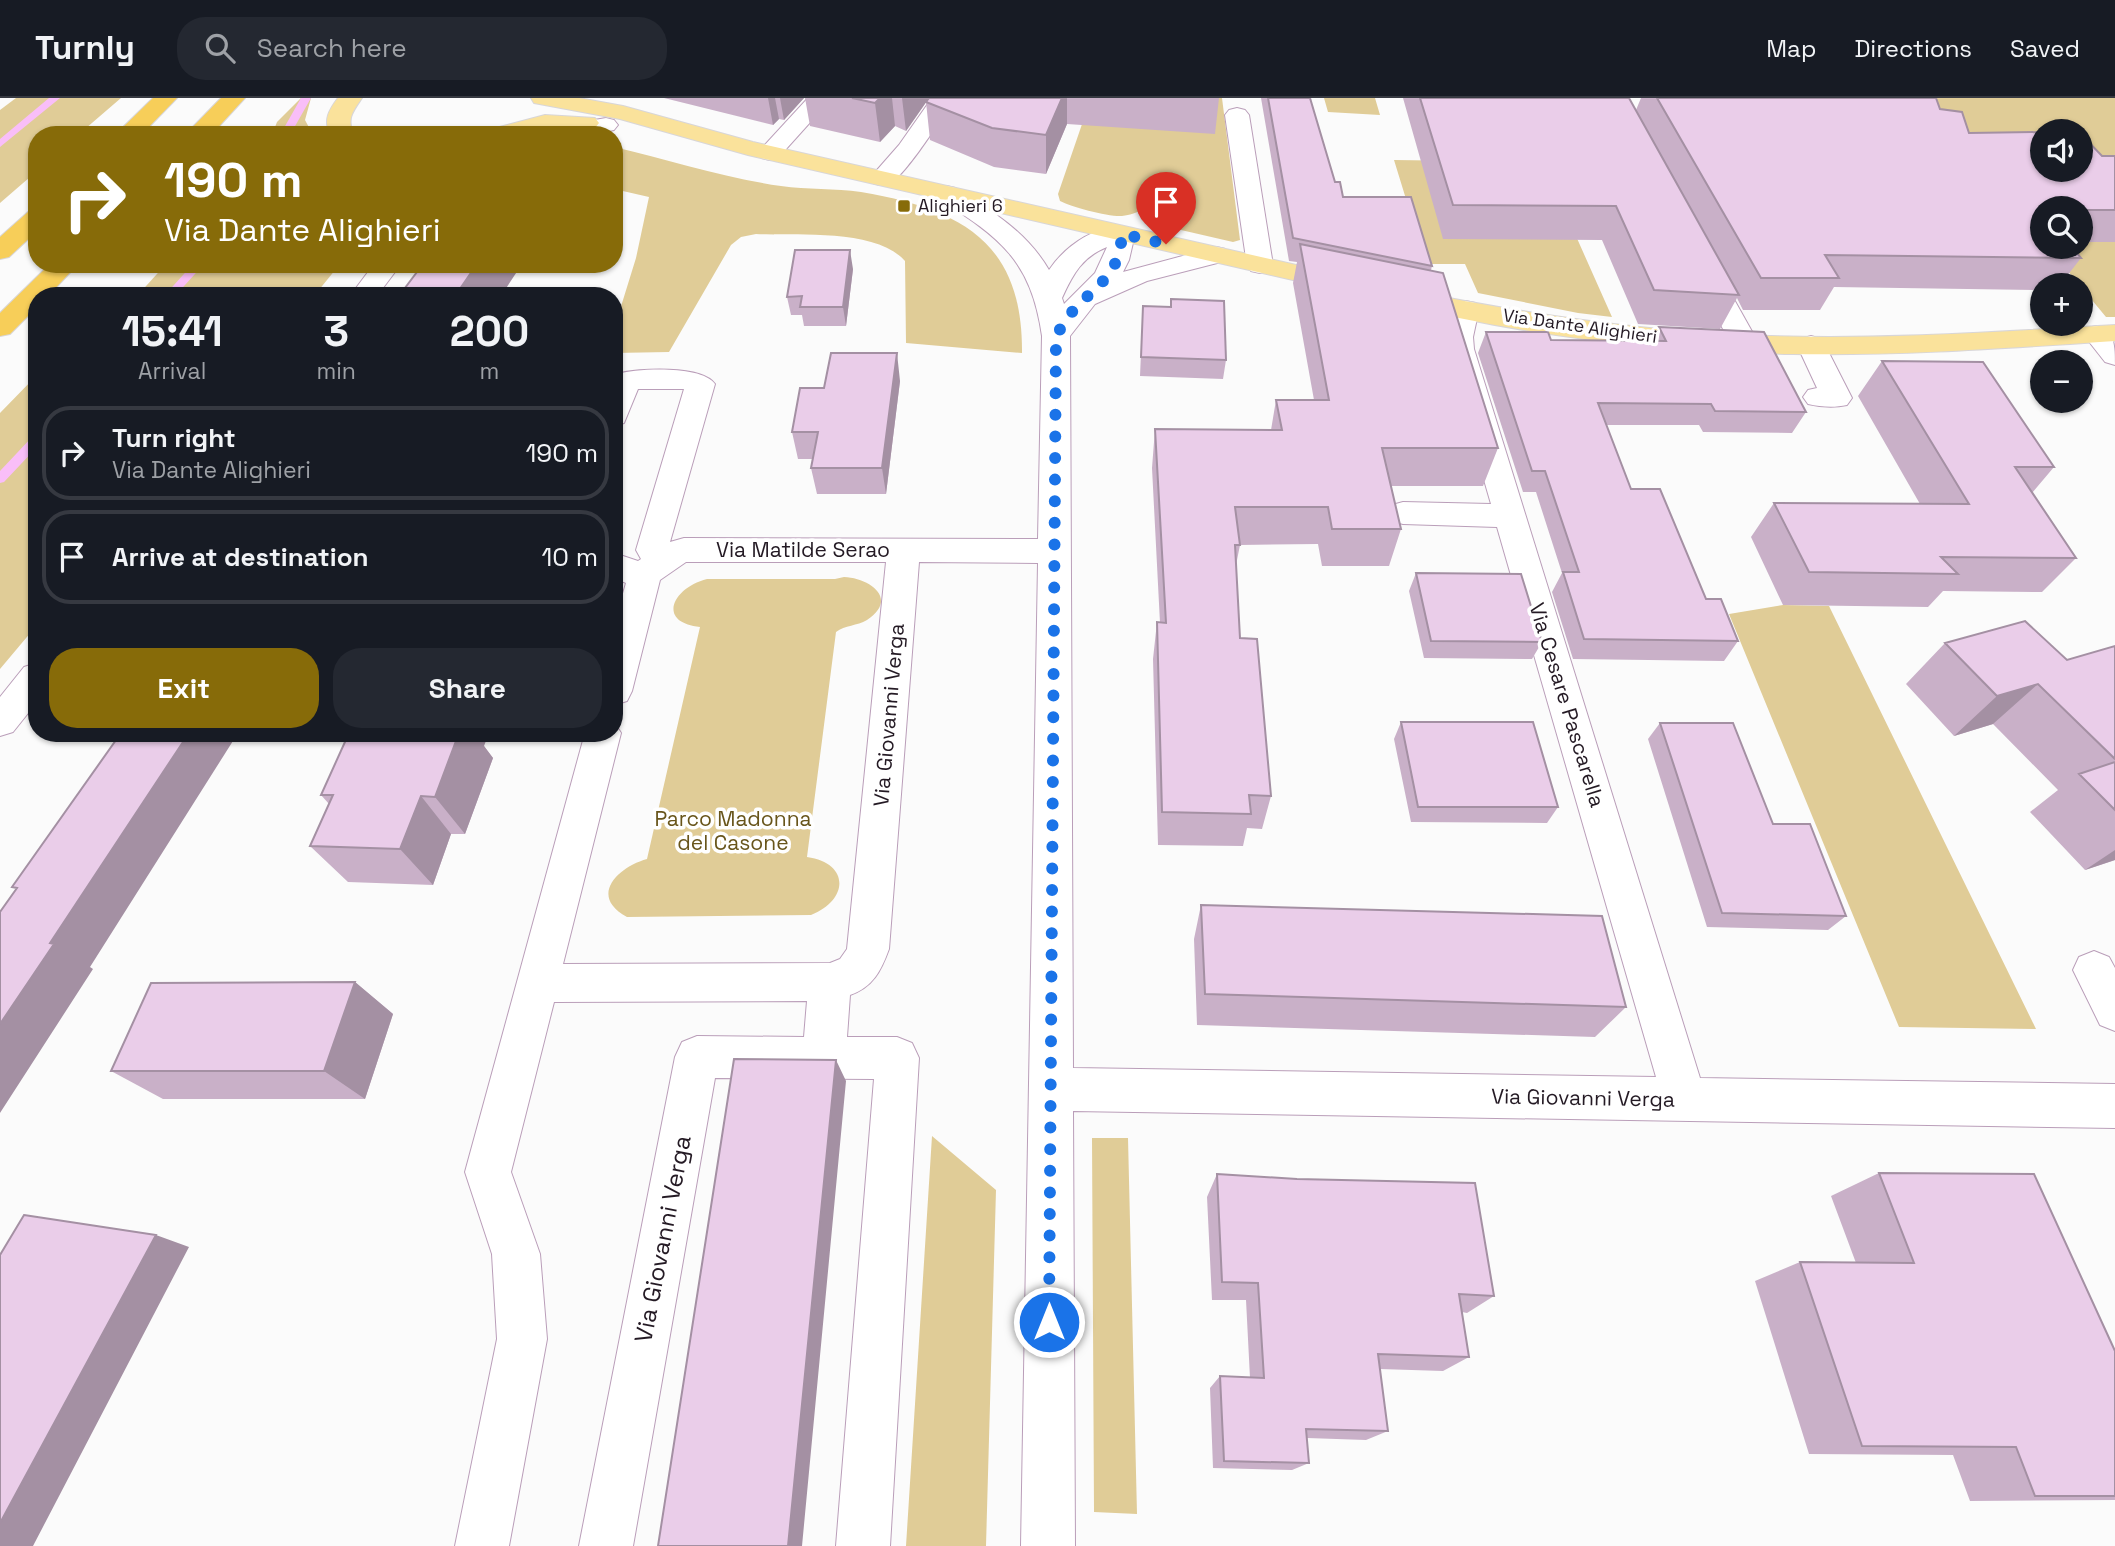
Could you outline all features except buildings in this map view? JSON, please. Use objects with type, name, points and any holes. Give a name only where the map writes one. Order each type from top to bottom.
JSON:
[{"type":"highway","points":[[136,126],[166,98]]},
{"type":"highway","points":[[206,126],[234,98]]},
{"type":"highway","points":[[0,251],[28,225]]},
{"type":"highway","points":[[42,287],[56,273]]},
{"type":"highway","points":[[0,328],[28,300]]},
{"type":"main road","points":[[507,126],[524,112],[529,98]]},
{"type":"main road","name":"Via Dante Alighieri","points":[[542,98],[622,113],[759,150],[1372,290],[1571,328],[1745,344],[1811,345],[1933,344],[2106,333]]},
{"type":"main road","points":[[337,126],[338,114],[349,99]]},
{"type":"main road","name":"Via Dante Alighieri","points":[[530,126],[545,122],[612,126]]},
{"type":"main road","name":"Via Dante Alighieri","points":[[623,128],[759,150]]},
{"type":"street","points":[[759,150],[821,98]]},
{"type":"street","points":[[882,178],[907,150],[944,98]]},
{"type":"street","points":[[1237,115],[1261,265]]},
{"type":"street","name":"Via Dante Alighieri","points":[[600,126],[606,125]]},
{"type":"street","points":[[946,193],[1007,233],[1021,248],[1049,297],[1056,336],[1048,1546]]},
{"type":"street","points":[[1049,297],[1066,261],[1082,247],[1096,240],[1122,234],[1121,249],[1113,266],[1089,298],[1072,312],[1056,336]]},
{"type":"street","points":[[1690,243],[1745,344]]},
{"type":"street","points":[[1089,298],[1138,275],[1216,255]]},
{"type":"street","name":"Via Cesare Pascarella","points":[[1465,309],[1460,349],[1685,1100]]},
{"type":"street","points":[[2106,333],[2115,356]]},
{"type":"street","points":[[1811,345],[1838,398],[1818,397]]},
{"type":"street","points":[[623,391],[627,380],[690,380],[699,384],[652,550],[639,567],[623,634]]},
{"type":"street","points":[[1403,513],[1510,516]]},
{"type":"street","name":"Via Matilde Serao","points":[[639,567],[684,550],[1054,551]]},
{"type":"street","name":"Via Giovanni Verga","points":[[538,983],[830,982],[846,979],[857,973],[867,950],[904,551]]},
{"type":"street","points":[[0,722],[28,688]]},
{"type":"street","points":[[482,1546],[522,1339],[516,1254],[488,1172],[601,742]]},
{"type":"street","points":[[2094,970],[2115,1012]]},
{"type":"street","points":[[824,1056],[830,982]]},
{"type":"street","name":"Via Giovanni Verga","points":[[606,1546],[697,1057],[824,1056],[897,1058],[863,1546]]},
{"type":"street","name":"Via Giovanni Verga","points":[[1051,1089],[2115,1106]]},
{"type":"green space","points":[[16,98],[121,98],[88,126],[28,126],[28,179],[0,203],[0,110]]},
{"type":"green space","points":[[301,98],[311,98],[305,120],[308,126],[275,126]]},
{"type":"green space","points":[[1091,98],[1222,98],[1240,240],[1233,242],[1168,227],[1161,224],[1160,212],[1143,211],[1116,216],[1060,201],[1058,194]]},
{"type":"green space","points":[[1324,98],[1375,98],[1380,115],[1328,112]]},
{"type":"green space","points":[[1842,98],[2115,98],[2115,187],[2093,176],[2093,119],[2030,119],[2030,160]]},
{"type":"green space","points":[[623,149],[760,183],[861,192],[928,209],[956,221],[979,237],[998,257],[1011,283],[1019,315],[1022,353],[906,343],[905,261],[892,250],[856,238],[756,234],[741,237],[731,245],[669,352],[623,353],[623,300],[636,258],[649,197],[623,191]]},
{"type":"green space","points":[[1394,160],[1543,162],[1612,317],[1478,293],[1465,264],[1426,264]]},
{"type":"green space","points":[[2093,239],[2115,242],[2115,317],[2106,317],[2093,301],[2093,273],[2070,273],[2058,259],[2093,259]]},
{"type":"green space","points":[[158,273],[333,273],[321,287],[145,287]]},
{"type":"green space","points":[[28,384],[28,636],[0,669],[0,413]]},
{"type":"green space","name":"Parco Madonna del Casone","points":[[844,577],[863,581],[871,586],[881,597],[881,605],[867,620],[836,632],[807,857],[831,866],[837,874],[838,892],[824,908],[811,915],[627,917],[615,909],[609,892],[612,883],[626,868],[647,859],[700,627],[677,619],[674,604],[678,596],[695,583],[707,579]]},
{"type":"green space","points":[[1783,605],[1829,606],[2036,1029],[1899,1027],[1729,614]]},
{"type":"green space","points":[[932,1136],[996,1190],[986,1546],[906,1546]]},
{"type":"green space","points":[[1092,1138],[1128,1138],[1137,1514],[1094,1512]]},
{"type":"waterway","points":[[0,144],[55,98]]},
{"type":"waterway","points":[[290,126],[306,98]]},
{"type":"waterway","points":[[177,287],[191,273]]},
{"type":"waterway","points":[[0,479],[28,449]]},
{"type":"place","name":"Alighieri 6","points":[[904,206]]},
{"type":"route","points":[[1049,1322],[1056,336],[1072,312],[1102,283],[1121,249],[1122,234],[1166,244]]}]
